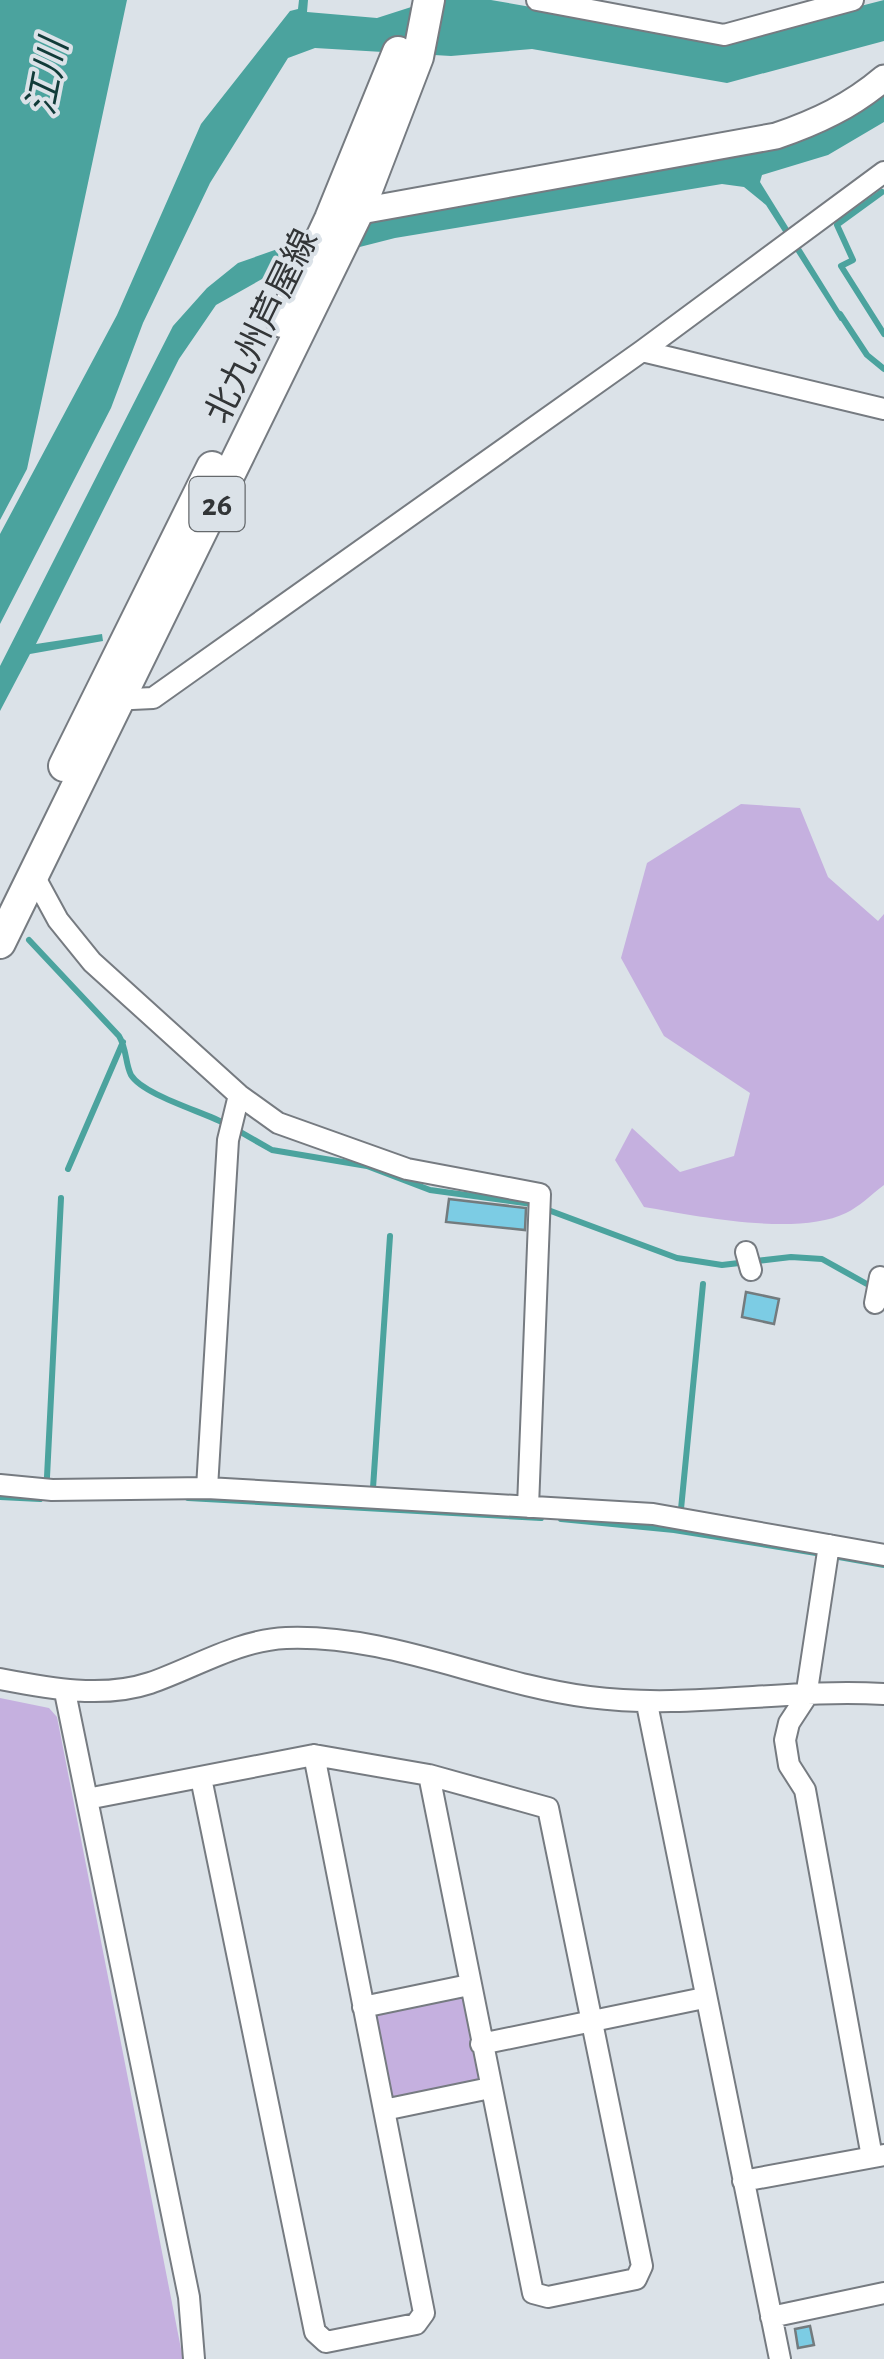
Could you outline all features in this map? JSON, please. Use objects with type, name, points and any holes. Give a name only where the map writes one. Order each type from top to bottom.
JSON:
[{"type":"main road","name":"北九州芦屋線","points":[[0,943],[108,699],[408,56],[409,0]]},
{"type":"main road","name":"北九州芦屋線","points":[[0,899],[108,699],[360,208],[429,0]]},
{"type":"street","points":[[538,0],[724,35],[853,0]]},
{"type":"street","points":[[330,219],[360,208],[776,136],[820,120],[858,100],[884,78]]},
{"type":"street","points":[[108,699],[153,698],[642,351],[882,175]]},
{"type":"street","points":[[642,351],[884,409]]},
{"type":"street","points":[[33,874],[58,920],[92,962],[239,1095],[278,1123],[407,1169],[540,1194],[528,1507]]},
{"type":"street","points":[[207,1488],[228,1140],[239,1095]]},
{"type":"street","points":[[875,1303],[880,1277]]},
{"type":"street","points":[[0,1485],[52,1490],[207,1488],[654,1514],[884,1554]]},
{"type":"street","points":[[743,2181],[878,2156],[805,1790],[789,1765],[785,1740],[789,1722],[806,1697],[829,1545]]},
{"type":"street","points":[[0,1678],[65,1692],[144,1685],[244,1646],[281,1638],[334,1638],[584,1696],[648,1704],[843,1692],[884,1694]]},
{"type":"street","points":[[65,1692],[189,2298],[194,2359]]},
{"type":"street","points":[[648,1704],[704,1998],[780,2359]]},
{"type":"street","points":[[86,1799],[314,1754],[429,1775],[548,1808],[642,2266],[636,2278],[548,2297],[532,2293],[429,1775]]},
{"type":"street","points":[[201,1778],[315,2332],[326,2342],[416,2324],[424,2313],[314,1754]]},
{"type":"street","points":[[364,2007],[470,1985]]},
{"type":"street","points":[[481,2044],[704,1998]]},
{"type":"street","points":[[384,2110],[490,2088]]},
{"type":"street","points":[[771,2317],[884,2293]]},
{"type":"shaded area","points":[[741,804],[800,808],[828,877],[878,921],[884,914],[884,1185],[851,1210],[825,1220],[746,1222],[644,1207],[615,1160],[632,1128],[680,1172],[734,1156],[750,1093],[664,1036],[621,958],[647,863]]},
{"type":"shaded area","points":[[0,1698],[49,1708],[57,1717],[183,2359],[0,2359]]},
{"type":"shaded area","points":[[464,1992],[483,2083],[391,2102],[372,2011]]},
{"type":"water","name":"江川","points":[[0,0],[127,0],[27,469],[0,520]]},
{"type":"water","points":[[299,0],[308,0],[307,12],[377,18],[433,0],[491,0],[724,41],[884,0],[884,41],[727,83],[532,49],[451,56],[315,48],[288,58],[210,183],[143,323],[111,408],[0,624],[0,534],[117,315],[201,124],[290,11],[298,9]]},
{"type":"water","points":[[884,92],[884,122],[828,155],[762,175],[760,182],[845,319],[840,321],[766,205],[744,187],[722,184],[395,238],[285,266],[216,305],[179,359],[36,644],[102,634],[103,641],[30,654],[0,711],[0,666],[173,326],[207,288],[238,263],[387,215],[717,158]]},
{"type":"building","points":[[449,1199],[526,1208],[525,1230],[446,1222]]},
{"type":"building","points":[[746,1292],[779,1299],[774,1324],[742,1317]]},
{"type":"building","points":[[810,2326],[814,2345],[798,2348],[795,2329]]},
{"type":"waterway","points":[[838,224],[882,192]]},
{"type":"waterway","points":[[837,225],[853,260],[841,266],[884,334]]},
{"type":"waterway","points":[[840,314],[867,355],[884,369]]},
{"type":"waterway","points":[[29,940],[119,1036],[131,1075],[138,1082],[226,1124]]},
{"type":"waterway","points":[[68,1169],[123,1042]]},
{"type":"waterway","points":[[237,1130],[272,1150],[367,1166],[430,1190],[532,1204],[677,1258],[722,1265],[791,1257],[822,1259],[874,1288]]},
{"type":"waterway","points":[[47,1477],[61,1198]]},
{"type":"waterway","points":[[373,1488],[390,1236]]},
{"type":"waterway","points":[[681,1509],[703,1284]]},
{"type":"waterway","points":[[0,1497],[40,1499]]},
{"type":"waterway","points":[[188,1498],[541,1518]]},
{"type":"waterway","points":[[561,1519],[674,1530],[816,1553]]},
{"type":"waterway","points":[[839,1557],[884,1565]]}]
